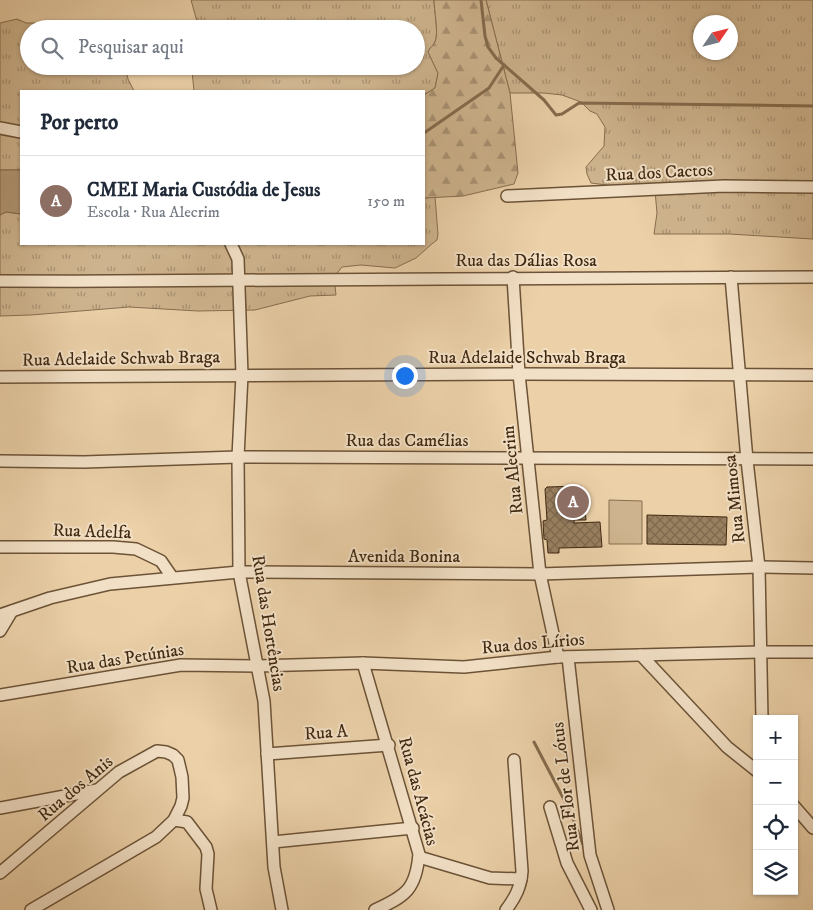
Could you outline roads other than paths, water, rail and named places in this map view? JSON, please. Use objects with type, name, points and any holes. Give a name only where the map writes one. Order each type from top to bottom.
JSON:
[{"type":"street","points":[[0,128],[20,132]]},
{"type":"street","name":"Rua dos Cactos","points":[[507,196],[724,186],[813,187]]},
{"type":"street","name":"Rua das Hortências","points":[[231,245],[238,259],[240,282],[242,375],[238,457],[239,572],[264,701],[277,889],[282,910]]},
{"type":"street","name":"Rua das Dálias Rosa","points":[[0,281],[240,282],[513,277],[813,276]]},
{"type":"street","name":"Rua Alecrim","points":[[513,277],[519,374],[540,574],[563,657]]},
{"type":"street","name":"Rua Mimosa","points":[[731,277],[758,567],[762,715]]},
{"type":"street","name":"Rua Adelaide Schwab Braga","points":[[0,377],[519,374],[813,375]]},
{"type":"street","name":"Rua das Camélias","points":[[0,461],[84,462],[238,457],[813,460]]},
{"type":"street","name":"Rua Adelfa","points":[[0,547],[105,547],[136,549],[161,561],[172,577]]},
{"type":"street","name":"Avenida Bonina","points":[[0,615],[50,598],[110,584],[239,572],[540,574],[758,567],[813,568]]},
{"type":"street","points":[[0,631],[12,611]]},
{"type":"street","name":"Rua dos Lírios","points":[[257,666],[363,663],[464,667],[563,657],[813,652]]},
{"type":"street","points":[[641,654],[727,747],[753,768]]},
{"type":"street","name":"Rua Flor de Lótus","points":[[563,657],[590,854],[608,910]]},
{"type":"street","name":"Rua das Acácias","points":[[363,663],[389,745],[417,842],[419,857],[410,888],[398,899],[375,910]]},
{"type":"street","name":"Rua das Petúnias","points":[[0,695],[181,665],[257,666]]},
{"type":"street","name":"Rua A","points":[[267,754],[389,745]]},
{"type":"street","name":"Rua dos Anis","points":[[0,873],[119,772],[157,751],[173,755],[178,760],[182,777],[183,798],[174,820]]},
{"type":"street","points":[[506,910],[516,895],[521,879],[521,847],[514,760]]},
{"type":"street","points":[[0,808],[98,790]]},
{"type":"street","points":[[550,807],[567,863],[591,910]]},
{"type":"street","points":[[798,811],[813,828]]},
{"type":"street","points":[[31,910],[156,837],[174,820],[187,822],[206,847],[208,854],[206,889],[210,910]]},
{"type":"street","points":[[273,842],[412,828]]},
{"type":"street","points":[[419,857],[490,878],[521,879]]},
{"type":"waterway","points":[[481,0],[488,47],[496,58],[544,100],[556,115],[562,114],[579,103],[813,106]]},
{"type":"waterway","points":[[425,132],[489,88],[504,65]]},
{"type":"waterway","points":[[534,742],[570,811],[584,847]]},
{"type":"place","name":"CMEI Maria Custódia de Jesus","points":[[573,502]]}]
